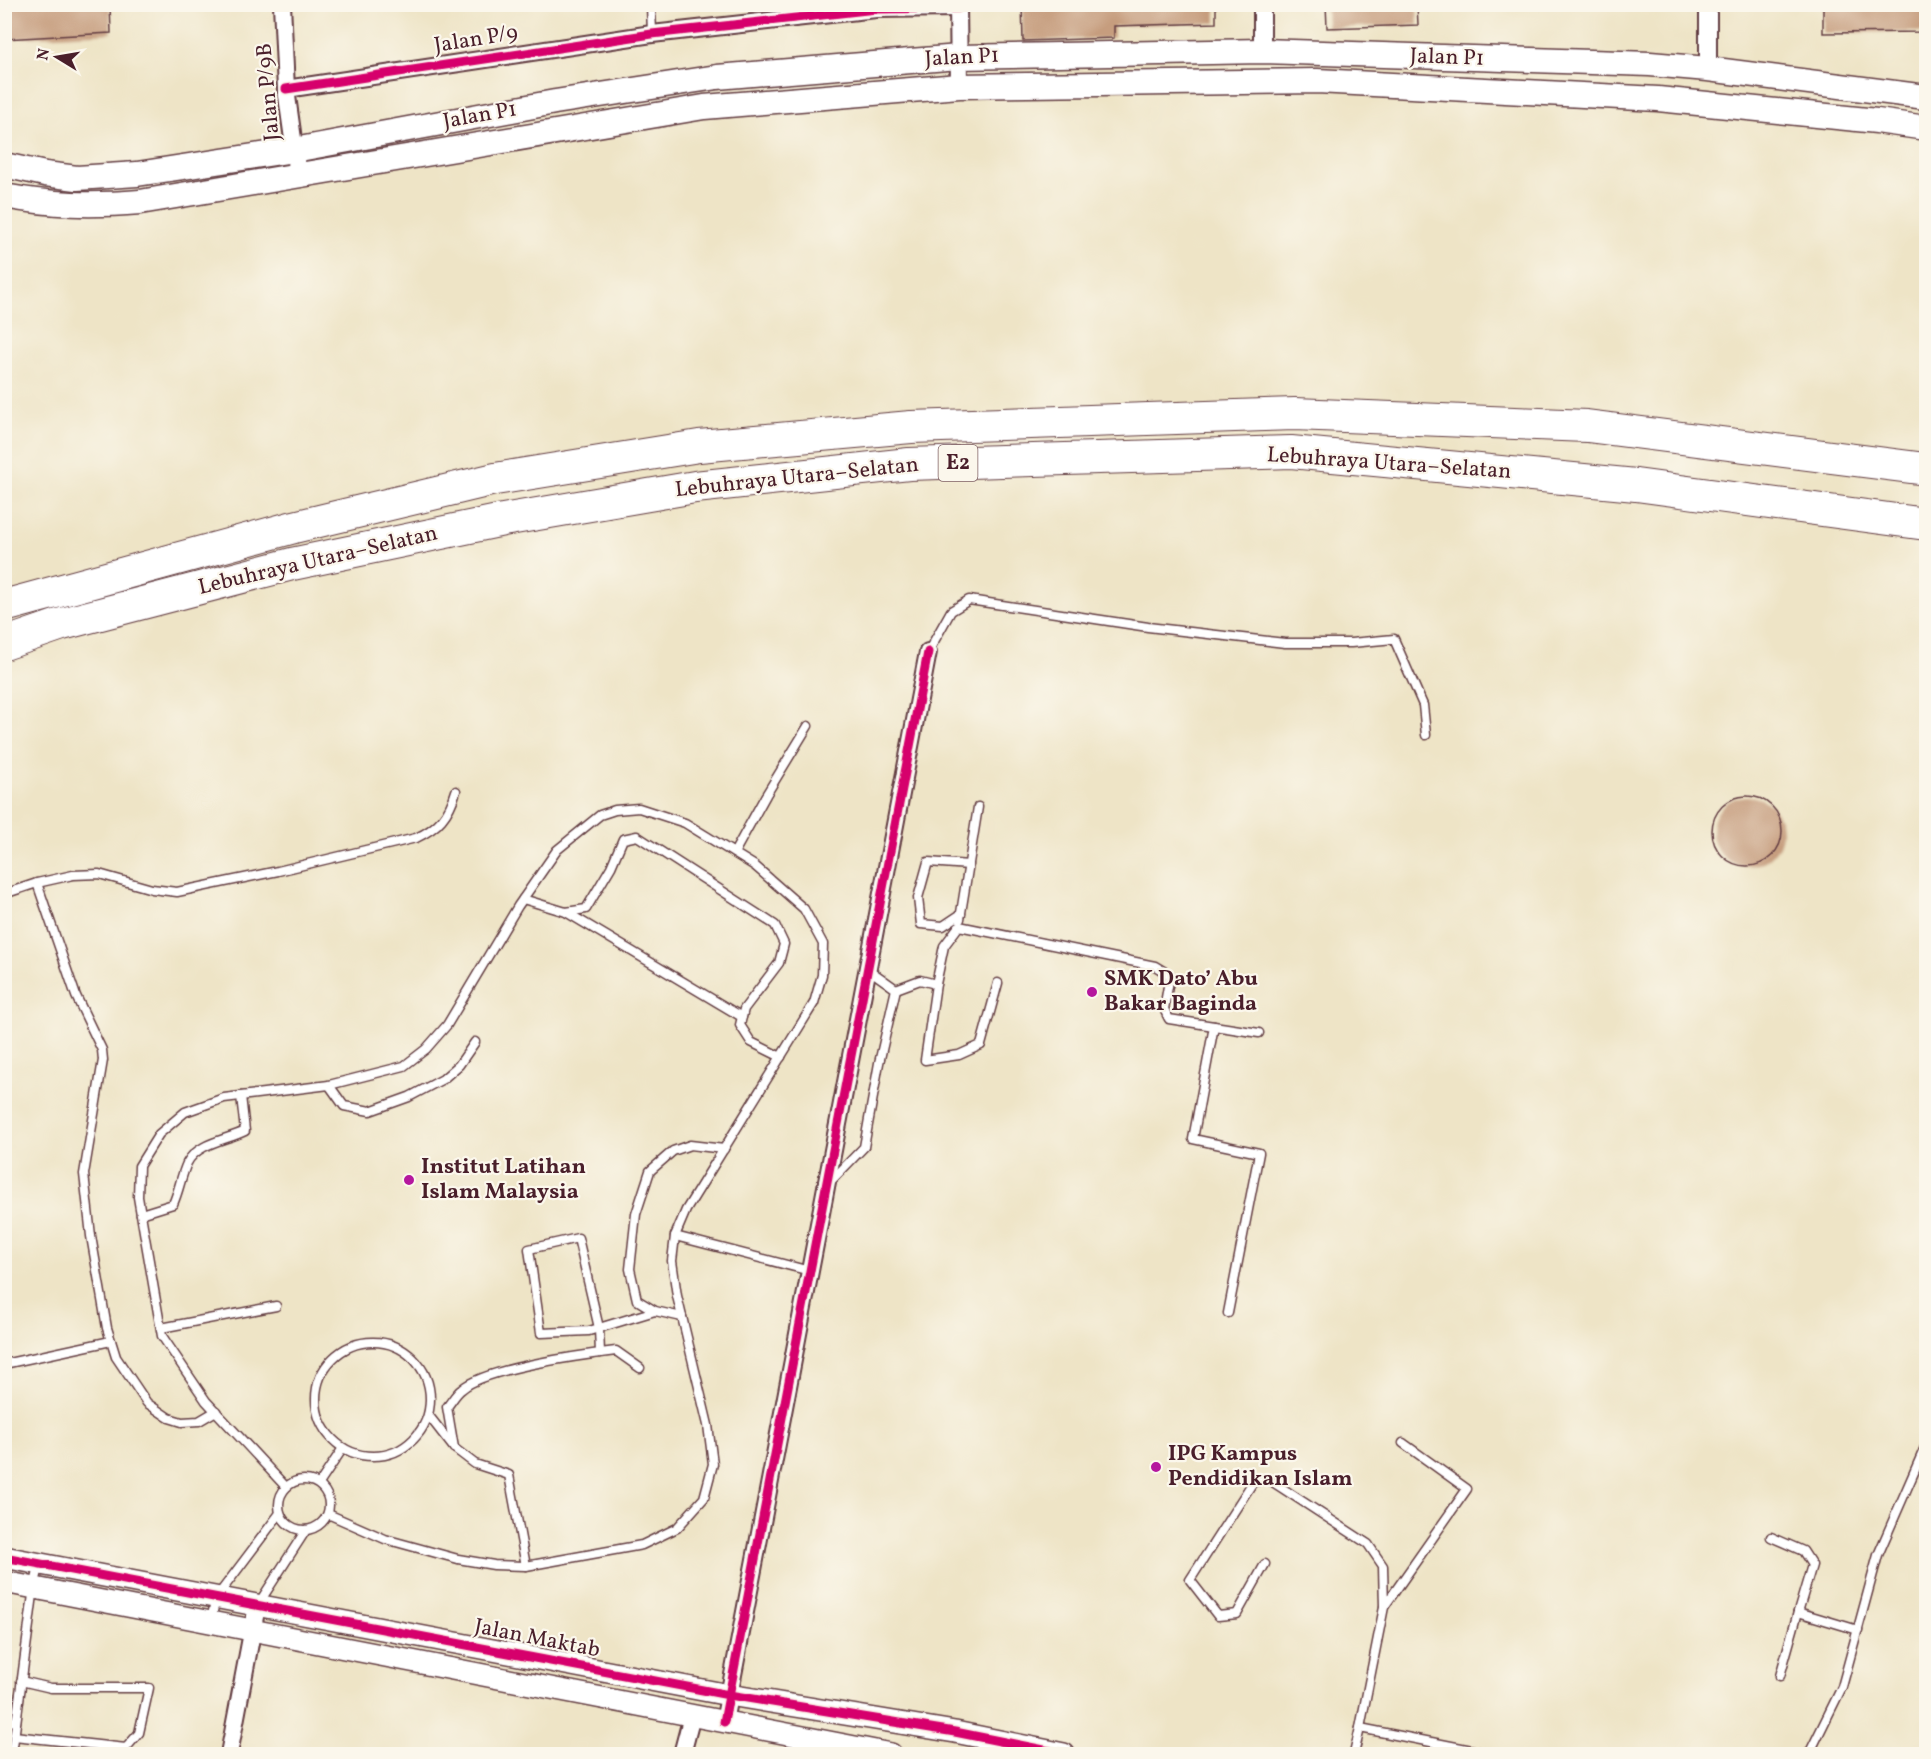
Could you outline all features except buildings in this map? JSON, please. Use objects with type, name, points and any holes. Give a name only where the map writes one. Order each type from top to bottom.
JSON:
[{"type":"highway","name":"Lebuhraya Utara–Selatan","points":[[4,606],[294,527],[495,479],[699,446],[910,427],[1283,414],[1587,426],[1926,469]]},
{"type":"highway","name":"Lebuhraya Utara–Selatan","points":[[4,644],[63,624],[292,564],[504,520],[695,486],[909,464],[1292,452],[1636,485],[1926,524]]},
{"type":"main road","name":"Jalan P1","points":[[4,165],[77,178],[136,174],[294,150],[555,102],[717,77],[959,57],[1262,51],[1650,64],[1708,69],[1926,98]]},
{"type":"main road","name":"Jalan P1","points":[[4,196],[39,202],[93,206],[140,202],[704,107],[959,86],[1317,81],[1658,99],[1926,128]]},
{"type":"street","name":"Jalan P/9B","points":[[282,4],[286,89],[298,175]]},
{"type":"street","points":[[1262,4],[1262,51]]},
{"type":"street","points":[[1708,4],[1708,69]]},
{"type":"street","name":"Jalan P/9","points":[[286,89],[652,34],[876,7],[958,6]]},
{"type":"street","points":[[958,6],[959,86]]},
{"type":"street","points":[[724,1722],[928,652]]},
{"type":"street","name":"Jalan Maktab","points":[[4,1557],[729,1695],[955,1732],[1064,1755]]},
{"type":"street","name":"Jalan Maktab","points":[[4,1582],[891,1755]]},
{"type":"street","points":[[229,1755],[257,1606]]},
{"type":"street","points":[[682,1755],[692,1716]]},
{"type":"lane","points":[[651,4],[652,34]]},
{"type":"lane","points":[[928,652],[951,611],[969,600],[1148,627],[1285,643],[1352,643],[1394,639],[1423,705],[1426,735]]},
{"type":"lane","points":[[734,853],[808,726]]},
{"type":"lane","points":[[4,894],[37,883],[74,875],[99,873],[152,889],[177,892],[278,871],[416,838],[431,831],[444,819],[452,805],[456,791]]},
{"type":"lane","points":[[978,807],[959,926],[944,946],[925,1060],[959,1055],[981,1045],[998,983]]},
{"type":"lane","points":[[286,1487],[206,1401],[162,1336],[138,1197],[139,1166],[159,1134],[185,1112],[224,1098],[329,1084],[404,1066],[426,1049],[447,1025],[523,899],[557,850],[600,815],[615,810],[639,808],[685,824],[755,866],[804,909],[823,944],[822,975],[814,1003],[686,1210],[675,1236],[672,1261],[682,1317],[708,1425],[713,1464],[704,1498],[677,1528],[642,1545],[526,1566],[495,1565],[421,1550],[385,1539],[328,1514]]},
{"type":"lane","points":[[566,912],[586,909],[611,867],[623,839],[637,836],[775,925],[784,944],[779,963],[744,1009],[740,1025],[752,1042],[781,1057]]},
{"type":"lane","points":[[961,914],[943,926],[921,924],[918,898],[928,862],[969,865]]},
{"type":"lane","points":[[37,883],[76,996],[102,1050],[103,1060],[84,1174],[91,1236],[107,1328],[116,1357],[147,1403],[169,1418],[182,1422],[200,1421],[216,1411]]},
{"type":"lane","points":[[523,899],[566,912],[742,1017]]},
{"type":"lane","points":[[959,926],[1155,966],[1170,975],[1164,1009],[1169,1019],[1259,1033]]},
{"type":"lane","points":[[868,969],[896,989]]},
{"type":"lane","points":[[896,989],[920,980],[936,984]]},
{"type":"lane","points":[[826,1185],[864,1147],[879,1063],[896,989]]},
{"type":"lane","points":[[1214,1026],[1192,1139],[1258,1153],[1228,1313]]},
{"type":"lane","points":[[329,1084],[344,1106],[370,1111],[409,1097],[442,1079],[459,1065],[475,1042]]},
{"type":"lane","points":[[141,1214],[173,1204],[188,1161],[204,1147],[245,1131],[241,1096]]},
{"type":"lane","points":[[682,1317],[655,1311],[637,1300],[630,1269],[636,1214],[650,1171],[673,1151],[690,1145],[724,1149]]},
{"type":"lane","points":[[675,1236],[810,1271]]},
{"type":"lane","points":[[600,1353],[599,1328],[578,1238],[529,1249],[542,1333],[589,1331],[599,1328],[655,1311]]},
{"type":"lane","points":[[161,1328],[276,1306]]},
{"type":"lane","points":[[4,1364],[111,1341]]},
{"type":"lane","points":[[381,1341],[400,1348],[416,1360],[427,1377],[429,1386],[431,1396],[429,1416],[419,1434],[405,1448],[386,1456],[366,1457],[343,1448],[331,1439],[320,1422],[316,1402],[318,1382],[328,1364],[342,1350],[361,1343],[381,1341]]},
{"type":"lane","points":[[454,1448],[447,1407],[463,1388],[494,1374],[616,1351],[640,1368]]},
{"type":"lane","points":[[429,1416],[454,1448],[475,1464],[509,1475],[526,1566]]},
{"type":"lane","points":[[1384,1608],[1467,1489],[1402,1443]]},
{"type":"lane","points":[[1809,1755],[1842,1687],[1878,1555],[1926,1445]]},
{"type":"lane","points":[[319,1484],[343,1448]]},
{"type":"lane","points":[[304,1479],[319,1484],[328,1496],[330,1504],[328,1514],[320,1525],[306,1530],[295,1529],[285,1522],[280,1513],[280,1497],[286,1487],[296,1480],[304,1479]]},
{"type":"lane","points":[[1265,1564],[1237,1614],[1218,1616],[1190,1580],[1253,1482],[1268,1479],[1368,1544],[1383,1566],[1384,1608],[1353,1755]]},
{"type":"lane","points":[[211,1621],[216,1598],[280,1513]]},
{"type":"lane","points":[[257,1606],[306,1530]]},
{"type":"lane","points":[[1771,1537],[1803,1551],[1812,1565],[1780,1676]]},
{"type":"lane","points":[[12,1755],[33,1587],[40,1564]]},
{"type":"lane","points":[[1798,1612],[1858,1630]]},
{"type":"lane","points":[[14,1736],[126,1748],[139,1732],[149,1688],[51,1688],[21,1681]]},
{"type":"lane","points":[[4,1720],[16,1722]]},
{"type":"lane","points":[[1360,1728],[1492,1755]]},
{"type":"cycle path","points":[[286,89],[652,34],[876,9],[958,8]]},
{"type":"cycle path","points":[[724,1722],[928,652]]},
{"type":"cycle path","points":[[4,1557],[729,1695],[955,1732],[1064,1754]]},
{"type":"place","name":"SMK Dato’ Abu Bakar Baginda","points":[[1092,992]]},
{"type":"place","name":"Institut Latihan Islam Malaysia","points":[[409,1180]]},
{"type":"place","name":"IPG Kampus Pendidikan Islam","points":[[1156,1467]]}]
